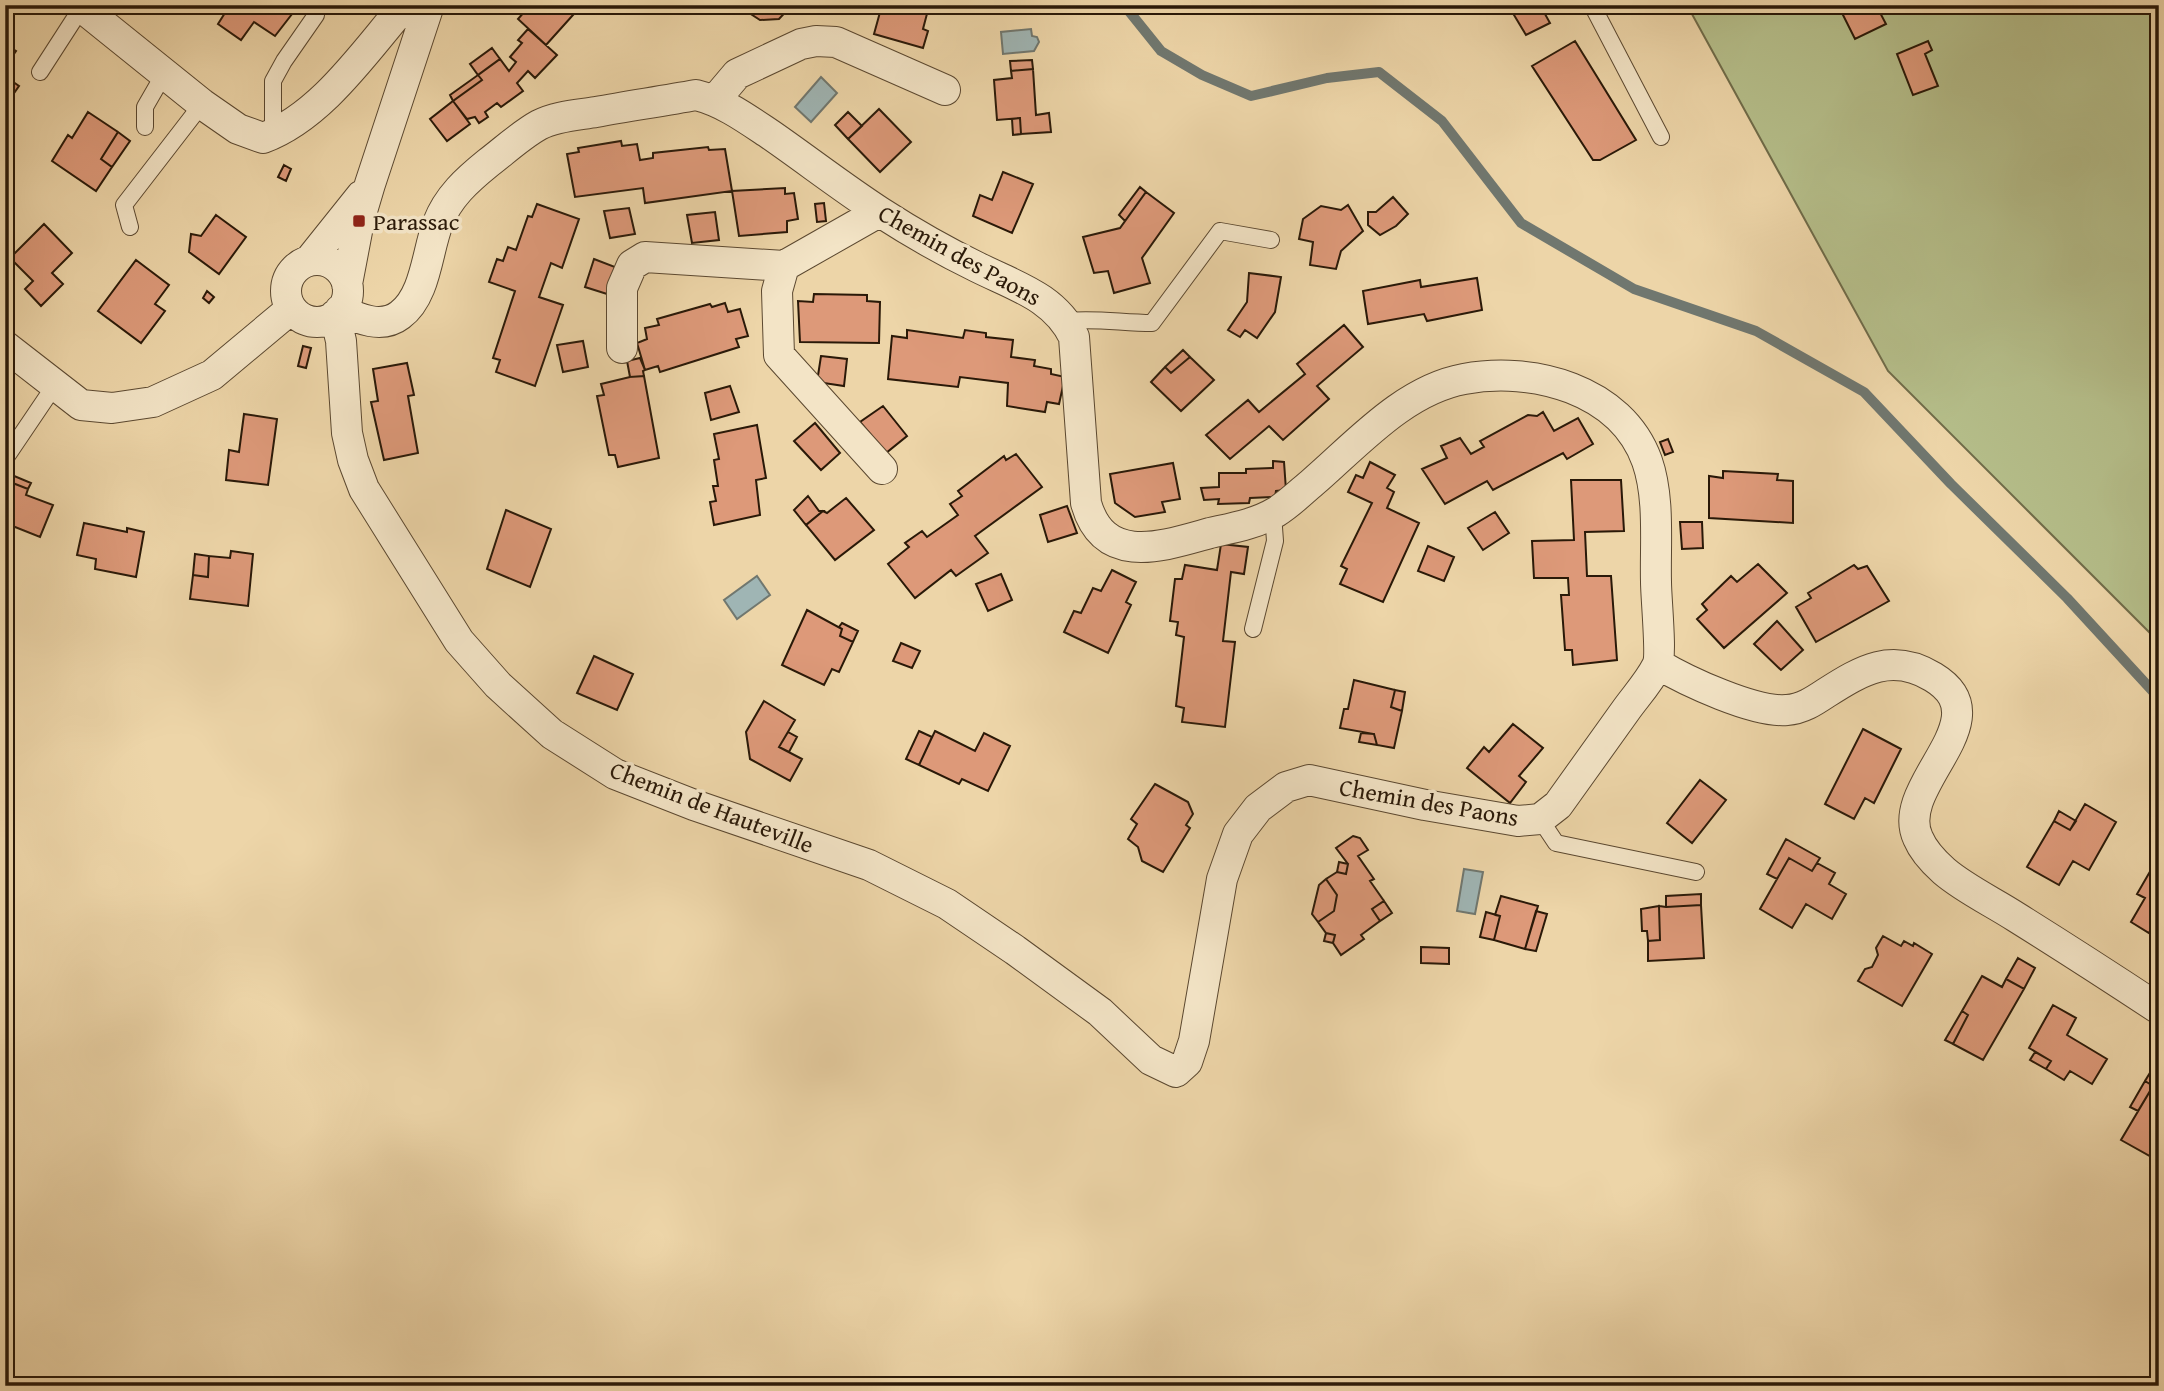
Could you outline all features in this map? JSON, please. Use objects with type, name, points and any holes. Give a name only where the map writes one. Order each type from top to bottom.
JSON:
[{"type":"street","points":[[81,6],[202,104],[238,129],[263,138],[286,128],[326,96],[405,5]]},
{"type":"street","name":"Chemin de Hauteville","points":[[429,5],[359,221],[341,303],[341,341],[346,433],[364,489],[459,641],[498,685],[551,734],[615,774],[694,805],[869,865],[947,904],[1100,1012],[1151,1060],[1175,1072]]},
{"type":"street","points":[[715,100],[737,74],[801,44],[816,41],[836,42],[944,90]]},
{"type":"street","name":"Chemin des Paons","points":[[341,303],[361,319],[388,322],[401,315],[420,287],[430,242],[451,199],[466,180],[541,123],[696,95],[715,100],[762,129],[879,212],[969,263],[1042,299],[1057,310],[1067,321],[1074,337],[1086,503],[1090,519],[1100,533],[1112,541],[1144,548],[1193,538],[1273,514],[1289,504],[1372,430],[1406,405],[1434,389],[1463,379],[1496,375],[1528,376],[1588,395],[1615,415],[1634,435],[1647,462],[1653,494],[1658,664],[1558,805],[1540,819],[1518,821],[1424,805],[1310,780],[1286,787],[1258,808],[1238,834],[1222,878],[1194,1041],[1187,1062],[1175,1072]]},
{"type":"street","name":"Chemin de Hauteville","points":[[309,261],[370,184]]},
{"type":"street","points":[[622,348],[622,288],[632,265],[645,257],[785,266],[879,212]]},
{"type":"street","points":[[320,260],[337,268],[341,303],[317,322],[299,316],[291,309],[286,293],[287,282],[292,273],[309,261],[320,260]]},
{"type":"street","points":[[785,266],[777,291],[779,355],[882,469]]},
{"type":"street","points":[[5,346],[81,405],[112,408],[153,402],[212,375],[291,309]]},
{"type":"street","points":[[1658,664],[1677,676],[1770,709],[1789,710],[1809,704],[1850,678],[1877,666],[1897,664],[1916,668],[1934,678],[1952,693],[1957,711],[1954,734],[1919,796],[1914,816],[1917,837],[1945,871],[2159,1009]]},
{"type":"lane","points":[[1592,5],[1661,137]]},
{"type":"lane","points":[[40,72],[81,6]]},
{"type":"lane","points":[[273,134],[272,81],[316,15]]},
{"type":"lane","points":[[145,127],[145,107],[164,74]]},
{"type":"lane","points":[[130,227],[124,205],[202,104]]},
{"type":"lane","points":[[1067,321],[1091,319],[1152,323],[1220,231],[1272,240]]},
{"type":"lane","points":[[5,459],[55,385]]},
{"type":"lane","points":[[1253,629],[1275,541],[1273,514]]},
{"type":"lane","points":[[1540,819],[1556,843],[1696,872]]},
{"type":"green space","points":[[1687,5],[2159,5],[2159,642],[1888,371]]},
{"type":"water","points":[[1031,29],[1032,36],[1037,37],[1039,42],[1034,51],[1003,54],[1001,32]]},
{"type":"water","points":[[821,77],[837,93],[811,122],[795,107]]},
{"type":"water","points":[[757,576],[770,595],[737,619],[724,600]]},
{"type":"water","points":[[1464,869],[1483,872],[1475,914],[1457,911]]},
{"type":"building","points":[[230,5],[299,5],[275,36],[254,22],[241,40],[218,24]]},
{"type":"building","points":[[519,5],[582,5],[546,45],[518,19],[525,11]]},
{"type":"building","points":[[737,5],[792,5],[779,19],[760,20]]},
{"type":"building","points":[[882,5],[912,5],[928,10],[923,29],[928,31],[923,48],[874,34]]},
{"type":"building","points":[[1508,5],[1540,5],[1550,23],[1526,35]]},
{"type":"building","points":[[1838,5],[1876,5],[1886,24],[1855,39]]},
{"type":"building","points":[[528,29],[557,55],[535,78],[528,71],[517,83],[523,91],[501,107],[497,103],[485,112],[488,117],[479,123],[475,117],[467,119],[453,101],[482,80],[478,75],[500,59],[509,71],[516,62],[510,57],[522,43],[518,40]]},
{"type":"building","points":[[1575,41],[1636,140],[1600,160],[1593,160],[1532,66]]},
{"type":"building","points":[[1928,41],[1932,50],[1925,54],[1938,86],[1913,95],[1897,54]]},
{"type":"building","points":[[5,44],[16,51],[7,64],[12,67],[6,77],[19,86],[5,106]]},
{"type":"building","points":[[492,48],[500,59],[478,75],[470,64]]},
{"type":"building","points":[[1032,60],[1033,69],[1011,71],[1010,61]]},
{"type":"building","points":[[1033,69],[1036,115],[1049,113],[1051,132],[1021,134],[1020,118],[997,120],[994,80],[1012,78],[1011,71]]},
{"type":"building","points":[[478,75],[482,80],[453,101],[450,95]]},
{"type":"building","points":[[453,101],[470,124],[447,141],[430,119]]},
{"type":"building","points":[[879,109],[911,142],[880,172],[848,139]]},
{"type":"building","points":[[88,112],[118,132],[101,159],[112,167],[96,191],[52,161],[68,135],[72,138]]},
{"type":"building","points":[[848,112],[862,126],[848,139],[835,125]]},
{"type":"building","points":[[1020,118],[1021,134],[1013,135],[1012,119]]},
{"type":"building","points":[[118,132],[130,141],[112,167],[101,159]]},
{"type":"building","points":[[621,141],[622,146],[637,144],[640,160],[653,158],[653,153],[708,147],[709,150],[725,149],[732,191],[645,203],[643,188],[575,197],[567,154],[579,152],[578,148]]},
{"type":"building","points":[[284,165],[291,169],[286,181],[278,177]]},
{"type":"building","points":[[1003,172],[1033,184],[1012,233],[973,216],[980,195],[992,200]]},
{"type":"building","points":[[1140,187],[1146,192],[1125,221],[1119,215]]},
{"type":"building","points":[[785,188],[785,194],[794,193],[798,219],[787,221],[787,232],[739,236],[732,191]]},
{"type":"building","points":[[1146,192],[1174,213],[1142,258],[1150,283],[1114,293],[1108,271],[1094,273],[1083,237],[1120,228]]},
{"type":"building","points":[[1393,197],[1408,214],[1396,226],[1380,235],[1368,225],[1368,212],[1376,212]]},
{"type":"building","points":[[824,203],[826,221],[817,222],[815,204]]},
{"type":"building","points":[[537,204],[579,219],[562,268],[551,263],[539,297],[563,305],[535,386],[496,372],[500,360],[493,358],[515,291],[489,282],[497,259],[503,261],[508,247],[516,250],[528,216],[532,217]]},
{"type":"building","points":[[1348,205],[1363,231],[1341,251],[1336,269],[1310,265],[1313,242],[1299,239],[1303,219],[1321,206],[1341,210]]},
{"type":"building","points":[[629,208],[635,234],[610,238],[604,211]]},
{"type":"building","points":[[715,212],[719,240],[692,243],[687,215]]},
{"type":"building","points":[[216,215],[246,237],[219,274],[189,252],[191,234],[201,236]]},
{"type":"building","points":[[44,224],[72,253],[52,273],[63,284],[41,306],[25,289],[33,281],[10,258]]},
{"type":"building","points":[[594,259],[615,267],[607,294],[585,287]]},
{"type":"building","points":[[136,260],[169,285],[155,304],[165,311],[141,343],[98,311]]},
{"type":"building","points":[[1249,273],[1281,277],[1275,312],[1257,338],[1245,330],[1240,337],[1228,330],[1247,302]]},
{"type":"building","points":[[1477,278],[1482,310],[1427,321],[1424,314],[1368,324],[1363,291],[1420,280],[1421,287]]},
{"type":"building","points":[[207,291],[214,297],[209,303],[203,298]]},
{"type":"building","points":[[814,294],[867,295],[867,301],[880,302],[879,343],[800,342],[798,301],[813,302]]},
{"type":"building","points":[[725,303],[728,312],[740,309],[748,336],[736,339],[739,347],[660,372],[658,366],[645,370],[637,343],[647,339],[645,328],[659,325],[657,319],[710,304],[712,307]]},
{"type":"building","points":[[1344,325],[1363,347],[1317,386],[1329,399],[1283,440],[1269,426],[1230,459],[1206,435],[1248,400],[1259,412],[1305,374],[1297,364]]},
{"type":"building","points":[[907,330],[963,338],[965,330],[986,333],[986,337],[1013,340],[1011,357],[1035,360],[1034,366],[1051,369],[1051,374],[1065,377],[1059,404],[1047,402],[1045,412],[1007,406],[1008,383],[960,377],[958,387],[888,379],[892,336],[907,338]]},
{"type":"building","points":[[583,341],[588,367],[563,372],[557,345]]},
{"type":"building","points":[[303,346],[311,348],[306,368],[298,366]]},
{"type":"building","points":[[1183,350],[1190,357],[1171,373],[1165,367]]},
{"type":"building","points":[[821,356],[847,359],[844,386],[817,382]]},
{"type":"building","points":[[1190,357],[1214,380],[1181,411],[1151,382],[1165,367],[1171,373]]},
{"type":"building","points":[[640,358],[645,370],[644,376],[630,377],[627,361]]},
{"type":"building","points":[[407,363],[414,395],[408,396],[418,453],[384,460],[371,402],[378,401],[373,369]]},
{"type":"building","points":[[644,376],[659,458],[618,467],[615,455],[609,455],[597,396],[604,395],[601,384]]},
{"type":"building","points":[[730,386],[739,412],[711,420],[705,393]]},
{"type":"building","points":[[883,406],[907,436],[886,453],[860,422]]},
{"type":"building","points":[[1543,412],[1554,431],[1578,418],[1593,444],[1567,459],[1563,453],[1493,490],[1487,481],[1445,504],[1422,469],[1447,458],[1441,446],[1460,438],[1471,454],[1484,447],[1480,441],[1528,415],[1537,416]]},
{"type":"building","points":[[244,414],[277,419],[268,485],[226,480],[229,450],[239,452]]},
{"type":"building","points":[[815,423],[840,453],[821,470],[794,441]]},
{"type":"building","points":[[757,425],[766,478],[756,480],[760,515],[714,525],[710,502],[716,501],[713,486],[718,486],[714,460],[719,459],[714,434]]},
{"type":"building","points":[[1668,439],[1673,452],[1665,455],[1660,442]]},
{"type":"building","points":[[1016,454],[1042,487],[975,536],[988,553],[956,576],[951,570],[915,598],[888,564],[909,547],[905,543],[922,531],[927,537],[958,515],[950,504],[962,496],[958,491],[1004,456],[1006,460]]},
{"type":"building","points":[[1273,461],[1284,462],[1286,490],[1276,491],[1275,497],[1250,498],[1249,503],[1218,504],[1219,499],[1204,500],[1201,488],[1219,487],[1219,473],[1246,473],[1246,469],[1273,468]]},
{"type":"building","points":[[1370,462],[1395,475],[1387,488],[1394,492],[1387,508],[1419,523],[1383,602],[1340,584],[1347,569],[1341,566],[1372,503],[1348,492],[1356,475],[1363,478]]},
{"type":"building","points":[[1173,463],[1180,499],[1162,502],[1165,512],[1135,517],[1115,503],[1110,474]]},
{"type":"building","points":[[1723,471],[1778,474],[1777,480],[1793,481],[1793,523],[1709,518],[1709,476],[1723,478]]},
{"type":"building","points":[[7,473],[31,483],[28,489],[5,480]]},
{"type":"building","points":[[5,480],[28,489],[26,495],[53,505],[40,537],[5,523]]},
{"type":"building","points":[[1571,480],[1621,480],[1624,531],[1585,532],[1587,576],[1611,576],[1617,660],[1573,665],[1572,650],[1565,650],[1561,595],[1569,595],[1568,578],[1534,578],[1532,541],[1574,540]]},
{"type":"building","points":[[808,496],[819,511],[823,511],[806,525],[794,510]]},
{"type":"building","points":[[846,498],[874,530],[835,560],[806,525]]},
{"type":"building","points":[[1067,506],[1077,533],[1048,542],[1040,515]]},
{"type":"building","points":[[506,510],[551,529],[530,587],[487,569]]},
{"type":"building","points":[[1495,512],[1509,533],[1483,550],[1468,528]]},
{"type":"building","points":[[1680,522],[1702,522],[1703,548],[1682,549]]},
{"type":"building","points":[[84,523],[127,532],[127,528],[144,532],[136,577],[95,569],[96,559],[77,555]]},
{"type":"building","points":[[1221,544],[1248,547],[1244,574],[1231,572],[1223,641],[1235,642],[1225,727],[1182,722],[1184,708],[1176,706],[1184,637],[1176,635],[1178,622],[1170,621],[1175,579],[1182,579],[1185,565],[1217,570]]},
{"type":"building","points":[[1428,546],[1454,557],[1444,581],[1418,571]]},
{"type":"building","points":[[231,551],[253,554],[248,606],[190,599],[193,575],[208,577],[209,556],[230,558]]},
{"type":"building","points":[[195,554],[209,556],[208,577],[193,575]]},
{"type":"building","points":[[1758,564],[1787,593],[1724,648],[1697,619],[1707,610],[1702,604],[1731,576],[1737,582]]},
{"type":"building","points":[[1854,565],[1858,569],[1867,566],[1889,601],[1816,642],[1796,607],[1811,598],[1808,593]]},
{"type":"building","points":[[1112,570],[1136,582],[1126,602],[1131,605],[1108,653],[1064,632],[1074,611],[1081,613],[1093,588],[1101,591]]},
{"type":"building","points":[[1001,574],[1012,600],[988,611],[976,584]]},
{"type":"building","points":[[807,610],[842,629],[840,636],[853,642],[839,672],[832,669],[824,685],[782,665]]},
{"type":"building","points":[[1777,621],[1803,650],[1781,670],[1754,644]]},
{"type":"building","points":[[842,623],[858,631],[853,642],[840,636],[842,629],[839,627]]},
{"type":"building","points":[[901,643],[920,651],[912,668],[893,661]]},
{"type":"building","points":[[594,656],[633,674],[617,710],[577,693]]},
{"type":"building","points":[[1354,680],[1395,690],[1391,707],[1402,711],[1394,748],[1377,745],[1374,734],[1340,728],[1344,709],[1348,709]]},
{"type":"building","points":[[1395,690],[1405,692],[1402,711],[1391,707]]},
{"type":"building","points":[[764,701],[795,720],[779,747],[802,759],[790,781],[750,759],[746,732]]},
{"type":"building","points":[[1513,724],[1543,748],[1519,776],[1526,782],[1510,803],[1467,768],[1484,747],[1489,752]]},
{"type":"building","points":[[1863,729],[1901,749],[1874,803],[1865,798],[1854,819],[1825,804]]},
{"type":"building","points":[[919,731],[932,737],[919,765],[906,759]]},
{"type":"building","points":[[935,731],[975,751],[984,733],[1010,746],[988,791],[962,779],[959,784],[919,765]]},
{"type":"building","points":[[788,732],[797,737],[789,752],[779,747]]},
{"type":"building","points":[[1361,733],[1374,734],[1377,745],[1359,742]]},
{"type":"building","points":[[1700,780],[1726,800],[1692,843],[1667,823]]},
{"type":"building","points":[[1155,784],[1188,802],[1193,814],[1186,825],[1190,828],[1163,872],[1142,861],[1138,847],[1128,839],[1137,824],[1131,819]]},
{"type":"building","points":[[2085,804],[2116,822],[2089,870],[2073,861],[2059,885],[2027,867],[2054,821],[2070,830]]},
{"type":"building","points":[[2059,811],[2076,821],[2070,830],[2054,821]]},
{"type":"building","points":[[1353,836],[1360,838],[1368,850],[1358,856],[1374,879],[1370,881],[1384,901],[1372,909],[1380,921],[1361,935],[1364,939],[1341,955],[1333,943],[1335,935],[1326,933],[1318,922],[1334,911],[1337,895],[1326,879],[1337,872],[1346,874],[1348,864],[1336,848]]},
{"type":"building","points":[[1786,839],[1820,858],[1812,871],[1789,858],[1777,879],[1767,874]]},
{"type":"building","points":[[2159,856],[2159,916],[2149,933],[2131,922],[2145,898],[2137,894]]},
{"type":"building","points":[[1789,858],[1812,871],[1817,863],[1835,873],[1829,884],[1846,894],[1832,919],[1806,904],[1792,928],[1760,909]]},
{"type":"building","points":[[1339,862],[1348,864],[1346,874],[1337,872]]},
{"type":"building","points":[[1326,879],[1337,895],[1334,911],[1318,922],[1312,914],[1319,885]]},
{"type":"building","points":[[1701,894],[1701,905],[1666,907],[1666,896]]},
{"type":"building","points":[[1501,896],[1538,906],[1525,949],[1494,940],[1500,916],[1495,915]]},
{"type":"building","points":[[1384,901],[1392,913],[1380,921],[1372,909]]},
{"type":"building","points":[[1701,905],[1704,958],[1648,961],[1648,941],[1660,940],[1659,906]]},
{"type":"building","points":[[1659,906],[1660,940],[1648,941],[1647,931],[1642,931],[1641,909]]},
{"type":"building","points":[[1536,911],[1547,914],[1536,951],[1525,949]]},
{"type":"building","points":[[1486,912],[1500,916],[1494,940],[1480,937]]},
{"type":"building","points":[[1326,933],[1335,935],[1333,943],[1324,941]]},
{"type":"building","points":[[1883,936],[1901,946],[1904,941],[1913,946],[1914,943],[1932,954],[1902,1006],[1858,981],[1865,969],[1872,967],[1878,955],[1876,948]]},
{"type":"building","points":[[1421,947],[1449,948],[1449,964],[1421,963]]},
{"type":"building","points":[[2018,958],[2035,968],[2024,989],[2006,979]]},
{"type":"building","points":[[1982,976],[2002,987],[2006,979],[2024,989],[1983,1060],[1953,1044],[1968,1015],[1962,1011]]},
{"type":"building","points":[[2053,1005],[2076,1018],[2067,1035],[2107,1059],[2092,1084],[2070,1071],[2064,1080],[2046,1069],[2051,1061],[2029,1048]]},
{"type":"building","points":[[1962,1011],[1968,1015],[1953,1044],[1945,1040]]},
{"type":"building","points":[[2035,1052],[2051,1061],[2046,1069],[2030,1060]]},
{"type":"building","points":[[2159,1058],[2157,1160],[2121,1140],[2153,1086],[2145,1081]]},
{"type":"building","points":[[2145,1081],[2153,1086],[2138,1111],[2130,1107]]},
{"type":"waterway","points":[[1124,5],[1161,51],[1202,75],[1251,96],[1327,78],[1379,72],[1442,121],[1521,223],[1634,289],[1756,331],[1864,392],[1951,484],[2067,598],[2159,698]]},
{"type":"place","name":"Parassac","points":[[359,221]]}]
